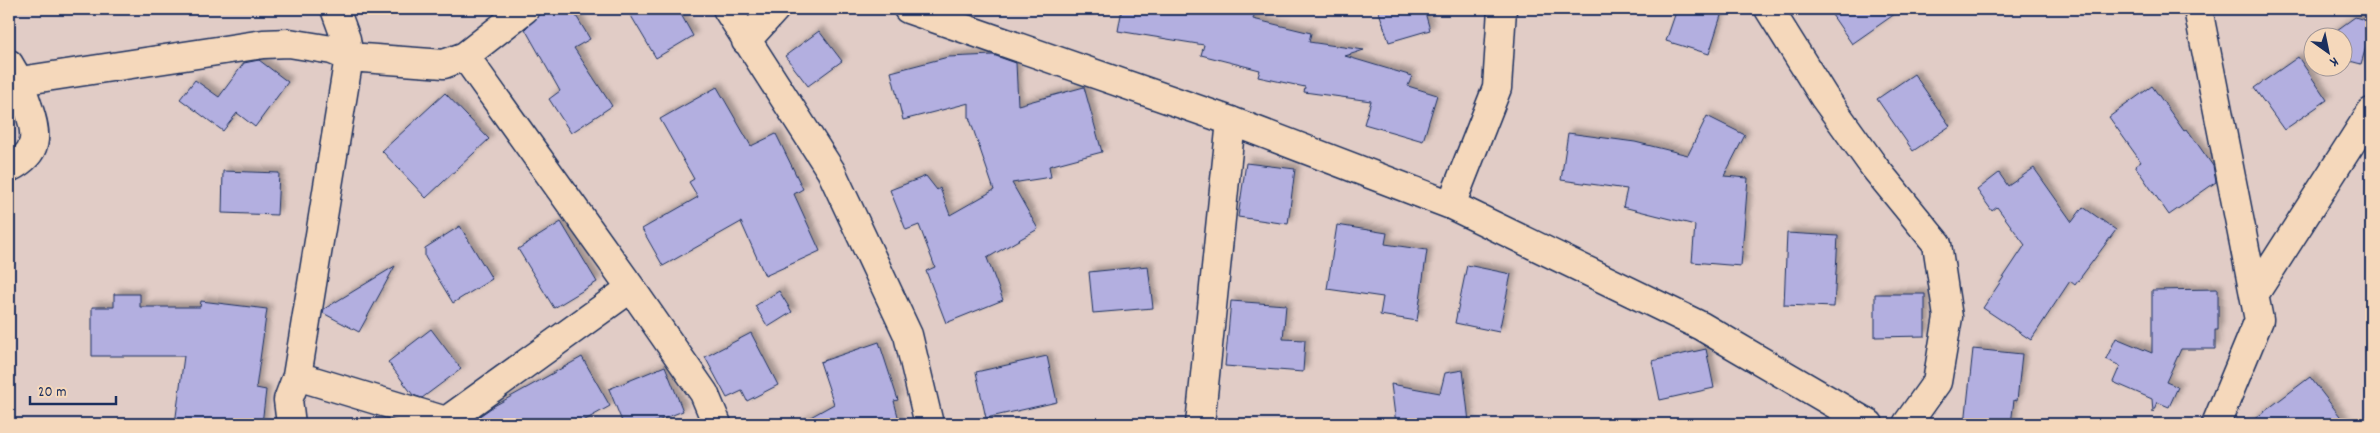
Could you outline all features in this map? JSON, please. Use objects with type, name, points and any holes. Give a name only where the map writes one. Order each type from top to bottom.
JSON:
[{"type":"street","points":[[291,424],[288,400],[297,376],[349,57],[341,21],[335,9]]},
{"type":"street","points":[[9,168],[22,162],[30,152],[35,140],[35,128],[14,73],[263,44],[289,43],[315,46],[349,57],[444,64],[464,56],[525,9]]},
{"type":"street","points":[[726,9],[832,171],[908,335],[929,424]]},
{"type":"street","points":[[746,41],[775,9]]},
{"type":"street","points":[[908,9],[1231,121],[1451,205],[1701,326],[1870,424]]},
{"type":"street","points":[[1451,205],[1497,88],[1502,9]]},
{"type":"street","points":[[1769,9],[1830,105],[1875,168],[1937,244],[1948,317],[1937,382],[1907,424]]},
{"type":"street","points":[[2198,9],[2259,320],[2216,424]]},
{"type":"street","points":[[464,56],[704,393],[717,424]]},
{"type":"street","points":[[2254,295],[2371,112]]},
{"type":"street","points":[[1200,424],[1231,121]]},
{"type":"street","points":[[297,376],[448,422],[631,288]]},
{"type":"building","points":[[550,9],[572,9],[590,39],[574,48],[612,106],[571,133],[549,99],[560,91],[525,29],[539,15]]},
{"type":"building","points":[[627,9],[678,9],[693,36],[656,58]]},
{"type":"building","points":[[1122,9],[1256,9],[1253,19],[1311,33],[1309,42],[1364,50],[1345,56],[1412,76],[1408,86],[1437,95],[1423,141],[1364,124],[1371,101],[1304,92],[1305,87],[1258,77],[1260,70],[1201,55],[1204,45],[1118,31]]},
{"type":"building","points":[[1378,9],[1424,9],[1430,30],[1389,42]]},
{"type":"building","points":[[1677,9],[1723,9],[1709,54],[1666,41]]},
{"type":"building","points":[[1828,9],[1902,9],[1852,44]]},
{"type":"building","points":[[2355,17],[2371,22],[2371,29],[2361,64],[2352,62],[2352,28],[2340,28]]},
{"type":"building","points":[[819,31],[842,61],[808,86],[785,56]]},
{"type":"building","points":[[993,55],[1016,63],[1018,105],[1084,87],[1102,152],[1049,166],[1051,177],[1012,183],[1038,229],[987,258],[1003,300],[946,323],[926,271],[935,267],[919,225],[906,230],[890,190],[926,176],[937,190],[940,188],[950,215],[994,190],[969,117],[969,103],[903,120],[891,72],[948,57]]},
{"type":"building","points":[[2298,57],[2302,63],[2302,78],[2312,78],[2327,100],[2284,130],[2254,88]]},
{"type":"building","points":[[259,60],[288,82],[255,127],[237,113],[223,131],[180,99],[195,80],[219,97],[244,63]]},
{"type":"building","points":[[1914,74],[1950,126],[1913,151],[1877,99]]},
{"type":"building","points":[[2152,86],[2184,131],[2187,129],[2213,166],[2216,182],[2169,215],[2135,166],[2141,162],[2109,117]]},
{"type":"building","points":[[717,87],[751,146],[776,134],[803,189],[794,194],[820,251],[765,276],[741,222],[663,266],[642,229],[698,197],[689,182],[694,179],[660,119]]},
{"type":"building","points":[[445,93],[489,139],[426,198],[382,151]]},
{"type":"building","points":[[1707,116],[1745,135],[1724,176],[1748,178],[1741,266],[1692,262],[1695,225],[1623,207],[1627,189],[1561,180],[1568,133],[1635,142],[1688,155]]},
{"type":"building","points":[[1246,163],[1295,169],[1288,224],[1238,217]]},
{"type":"building","points":[[2034,168],[2072,222],[2083,207],[2116,230],[2075,285],[2070,281],[2031,340],[1983,308],[2025,245],[1997,207],[1992,211],[1977,190],[1999,173],[2008,186]]},
{"type":"building","points":[[223,171],[279,173],[277,215],[222,213]]},
{"type":"building","points":[[561,222],[597,282],[554,308],[518,249]]},
{"type":"building","points":[[1337,225],[1387,233],[1385,244],[1427,250],[1417,321],[1380,315],[1383,297],[1327,289]]},
{"type":"building","points":[[460,226],[492,279],[453,303],[425,257],[425,248]]},
{"type":"building","points":[[1787,233],[1838,236],[1834,307],[1784,305]]},
{"type":"building","points":[[1467,265],[1511,274],[1499,332],[1455,323]]},
{"type":"building","points":[[395,266],[359,332],[323,313],[324,309]]},
{"type":"building","points":[[1148,266],[1153,308],[1093,313],[1089,272]]},
{"type":"building","points":[[2218,289],[2218,330],[2215,330],[2215,349],[2181,349],[2166,382],[2178,387],[2169,407],[2157,402],[2153,412],[2152,399],[2113,382],[2120,366],[2106,359],[2116,338],[2152,353],[2152,290]]},
{"type":"building","points":[[779,291],[792,312],[768,327],[755,306]]},
{"type":"building","points":[[114,294],[140,294],[140,307],[200,307],[201,301],[267,309],[256,388],[266,390],[262,424],[175,424],[184,356],[92,356],[92,307],[114,307]]},
{"type":"building","points":[[1875,294],[1925,294],[1925,336],[1875,337]]},
{"type":"building","points":[[1231,301],[1286,305],[1283,339],[1305,340],[1303,372],[1225,366]]},
{"type":"building","points":[[431,329],[461,369],[422,398],[413,395],[388,362]]},
{"type":"building","points":[[751,333],[778,385],[747,401],[742,391],[727,398],[705,357]]},
{"type":"building","points":[[879,342],[898,400],[894,401],[900,424],[798,424],[834,404],[820,362]]},
{"type":"building","points":[[1706,349],[1714,388],[1660,400],[1652,361]]},
{"type":"building","points":[[1973,349],[2022,354],[2017,401],[2014,400],[2011,424],[1965,424]]},
{"type":"building","points":[[1047,356],[1057,402],[986,418],[976,372]]},
{"type":"building","points":[[582,357],[610,406],[578,424],[468,424],[494,406]]},
{"type":"building","points":[[665,366],[683,411],[650,424],[623,424],[609,389]]},
{"type":"building","points":[[1463,370],[1469,422],[1396,424],[1391,384],[1440,393],[1445,373]]},
{"type":"building","points":[[2310,377],[2346,424],[2248,424]]}]
